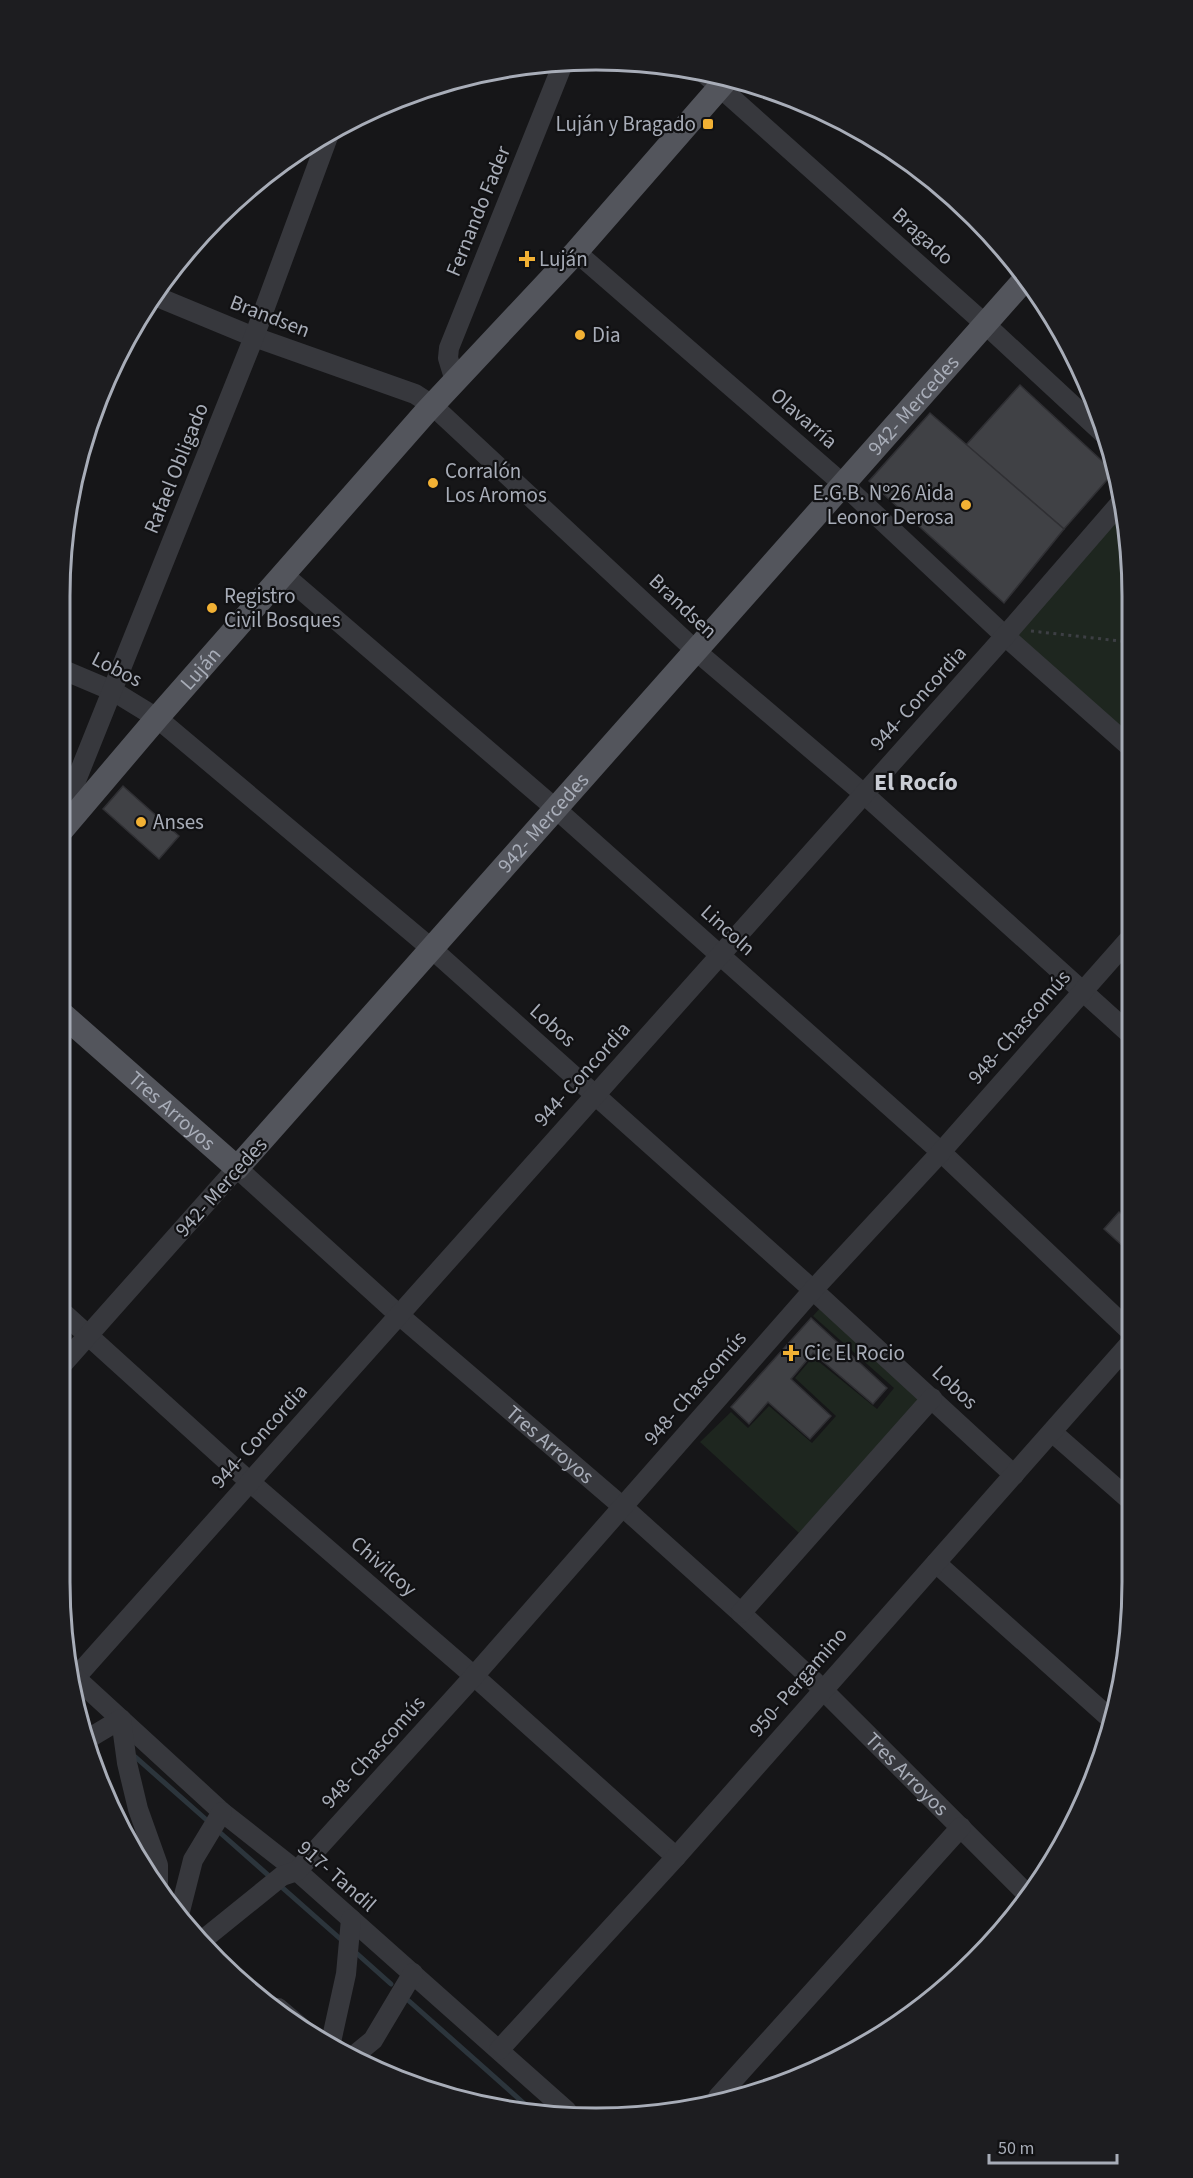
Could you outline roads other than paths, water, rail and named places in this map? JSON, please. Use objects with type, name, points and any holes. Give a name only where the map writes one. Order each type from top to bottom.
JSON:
[{"type":"main road","name":"Luján","points":[[70,820],[432,405],[576,252],[715,84]]},
{"type":"main road","name":"942- Mercedes","points":[[237,1168],[1020,285]]},
{"type":"main road","name":"Tres Arroyos","points":[[70,1021],[237,1168]]},
{"type":"street","name":"Fernando Fader","points":[[455,381],[448,358],[449,348],[560,72]]},
{"type":"street","name":"Bragado","points":[[725,86],[1094,425]]},
{"type":"street","name":"Rafael Obligado","points":[[70,796],[254,337],[324,147]]},
{"type":"street","name":"Olavarría","points":[[576,252],[843,484],[1122,739]]},
{"type":"street","name":"Brandsen","points":[[162,299],[254,337],[415,394],[432,405],[696,651],[864,794],[1122,1027]]},
{"type":"street","name":"944- Concordia","points":[[79,1674],[1008,633],[1115,509]]},
{"type":"street","name":"Lincoln","points":[[283,574],[556,809],[941,1152],[1122,1323]]},
{"type":"street","name":"Lobos","points":[[70,673],[113,691],[157,718],[432,949],[813,1290],[1014,1475]]},
{"type":"street","name":"948- Chascomús","points":[[208,1936],[282,1876],[297,1871],[474,1676],[813,1290],[941,1152],[1122,947]]},
{"type":"street","name":"Tres Arroyos","points":[[237,1168],[399,1316],[623,1507],[741,1613],[823,1690],[1023,1890]]},
{"type":"street","name":"942- Mercedes","points":[[70,1356],[237,1168]]},
{"type":"street","name":"Chivilcoy","points":[[70,1319],[250,1482],[474,1676],[676,1857]]},
{"type":"street","name":"950- Pergamino","points":[[499,2050],[676,1857],[1122,1352]]},
{"type":"street","points":[[741,1613],[932,1398]]},
{"type":"street","points":[[1052,1432],[1122,1494]]},
{"type":"street","points":[[936,1563],[1106,1715]]},
{"type":"street","name":"917- Tandil","points":[[81,1682],[121,1719],[216,1822],[297,1871],[562,2106]]},
{"type":"street","points":[[93,1736],[121,1719],[127,1763],[138,1809],[158,1865],[158,1872]]},
{"type":"street","points":[[182,1905],[193,1860],[216,1822]]},
{"type":"street","points":[[722,2092],[962,1827]]},
{"type":"street","points":[[332,2037],[346,1974],[351,1919]]},
{"type":"street","points":[[360,2051],[373,2040],[413,1973]]},
{"type":"waterway","points":[[132,1754],[210,1823]]},
{"type":"waterway","points":[[217,1830],[345,1943]]},
{"type":"waterway","points":[[354,1951],[391,1984]]},
{"type":"waterway","points":[[409,2001],[522,2102]]},
{"type":"place","name":"Luján y Bragado","points":[[708,124]]},
{"type":"place","name":"Luján","points":[[527,259]]},
{"type":"place","name":"Dia","points":[[580,335]]},
{"type":"place","name":"Corralón Los Aromos","points":[[433,483]]},
{"type":"place","name":"E.G.B. Nº26 Aida Leonor Derosa","points":[[966,505]]},
{"type":"place","name":"Registro Civil Bosques","points":[[212,608]]},
{"type":"place","name":"Anses","points":[[141,822]]},
{"type":"place","name":"Cic El Rocio","points":[[791,1353]]},
{"type":"district","name":"El Rocío","points":[[916,782]]}]
